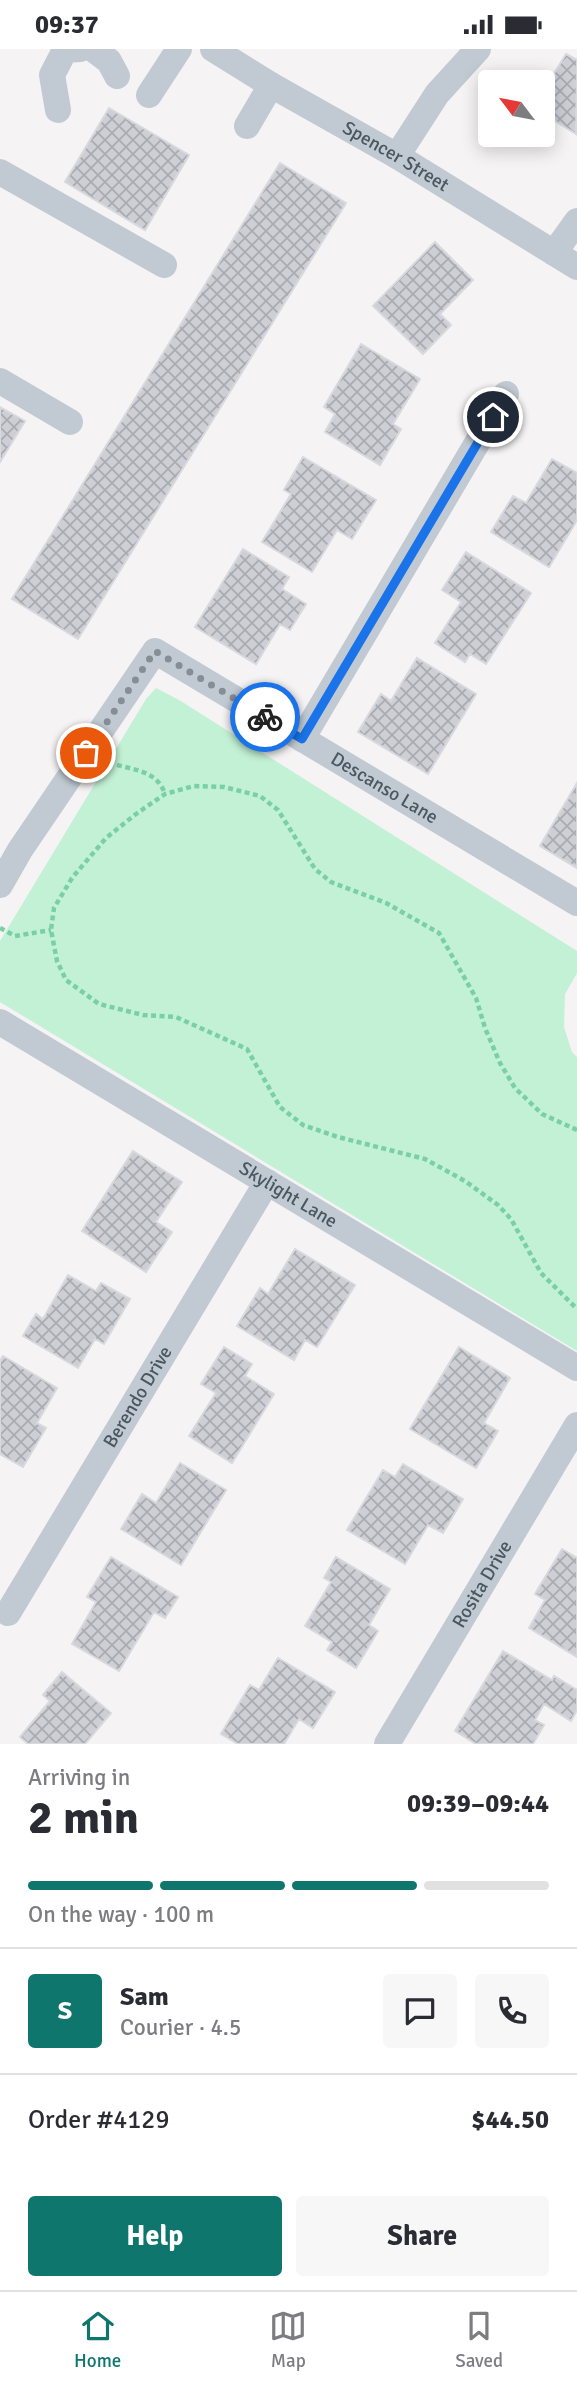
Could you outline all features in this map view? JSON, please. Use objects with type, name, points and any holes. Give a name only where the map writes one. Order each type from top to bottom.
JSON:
[{"type":"street","points":[[58,110],[52,75],[65,50],[80,49]]},
{"type":"street","points":[[93,49],[109,61],[117,76]]},
{"type":"street","points":[[149,95],[178,49]]},
{"type":"street","name":"Spencer Street","points":[[213,49],[397,156],[577,267]]},
{"type":"street","points":[[397,156],[437,94],[478,49]]},
{"type":"street","points":[[247,126],[271,85]]},
{"type":"street","points":[[0,172],[164,265]]},
{"type":"street","points":[[554,253],[577,221]]},
{"type":"street","points":[[0,381],[70,422]]},
{"type":"street","points":[[302,739],[506,394]]},
{"type":"street","name":"Descanso Lane","points":[[86,753],[155,651],[577,903]]},
{"type":"street","points":[[0,885],[10,845],[86,753]]},
{"type":"street","name":"Skylight Lane","points":[[0,1023],[577,1368]]},
{"type":"street","name":"Berendo Drive","points":[[8,1613],[267,1182]]},
{"type":"street","name":"Rosita Drive","points":[[387,1744],[577,1425]]},
{"type":"path","points":[[86,753],[124,768],[139,769],[162,785],[165,794]]},
{"type":"path","points":[[577,1130],[541,1114],[516,1088],[500,1063],[476,998],[439,933],[386,903],[331,882],[316,869],[278,810],[260,796],[224,787],[194,786],[165,794],[106,838],[72,878],[54,908],[51,930],[57,961],[66,980],[99,1004],[143,1015],[176,1017],[247,1049],[280,1107],[303,1125],[338,1137],[425,1159],[465,1181],[498,1205],[511,1219],[541,1273],[577,1309]]},
{"type":"path","points":[[0,928],[15,936],[51,930]]},
{"type":"green space","points":[[156,688],[577,951],[577,973],[565,994],[564,1027],[572,1052],[577,1057],[577,1351],[0,1002],[0,941],[146,699]]},
{"type":"building","points":[[566,54],[577,60],[576,134],[555,121],[555,72]]},
{"type":"building","points":[[109,108],[189,155],[145,230],[65,182]]},
{"type":"building","points":[[280,163],[346,203],[78,639],[12,599]]},
{"type":"building","points":[[435,242],[473,280],[440,314],[451,325],[423,354],[373,306]]},
{"type":"building","points":[[361,344],[420,379],[393,424],[401,429],[380,465],[325,432],[335,414],[324,407]]},
{"type":"building","points":[[0,407],[25,421],[0,462]]},
{"type":"building","points":[[303,457],[376,500],[352,539],[337,530],[312,572],[262,542],[291,494],[284,490]]},
{"type":"building","points":[[552,459],[577,473],[577,520],[549,567],[491,532],[513,496],[526,503]]},
{"type":"building","points":[[243,549],[289,577],[282,589],[306,604],[290,630],[280,624],[256,664],[195,627]]},
{"type":"building","points":[[466,552],[531,593],[486,664],[470,654],[465,662],[435,643],[461,602],[442,590]]},
{"type":"building","points":[[417,658],[476,694],[428,774],[358,732],[381,694],[391,701]]},
{"type":"building","points":[[577,783],[577,868],[540,846]]},
{"type":"building","points":[[133,1151],[182,1182],[156,1222],[172,1232],[146,1272],[82,1231]]},
{"type":"building","points":[[295,1249],[355,1285],[317,1347],[305,1340],[294,1360],[237,1326],[260,1288],[268,1294]]},
{"type":"building","points":[[68,1275],[96,1291],[101,1283],[130,1299],[104,1344],[95,1339],[78,1368],[23,1336],[36,1314],[43,1319]]},
{"type":"building","points":[[224,1347],[252,1364],[245,1376],[274,1394],[232,1463],[189,1436],[216,1393],[201,1384]]},
{"type":"building","points":[[459,1347],[510,1378],[484,1423],[498,1431],[476,1468],[410,1429]]},
{"type":"building","points":[[3,1356],[57,1388],[37,1423],[46,1428],[23,1467],[0,1454],[0,1361]]},
{"type":"building","points":[[180,1463],[226,1490],[181,1565],[121,1529],[142,1494],[156,1503]]},
{"type":"building","points":[[403,1464],[463,1499],[443,1533],[428,1525],[405,1564],[347,1530],[383,1470],[395,1477]]},
{"type":"building","points":[[562,1549],[577,1558],[577,1657],[529,1628],[545,1600],[535,1594]]},
{"type":"building","points":[[111,1557],[178,1597],[165,1618],[154,1612],[119,1671],[72,1644],[96,1602],[87,1597]]},
{"type":"building","points":[[336,1557],[390,1589],[369,1625],[378,1631],[356,1668],[327,1650],[332,1642],[305,1626],[331,1582],[324,1578]]},
{"type":"building","points":[[503,1651],[552,1680],[554,1676],[577,1690],[577,1710],[571,1721],[544,1704],[535,1720],[544,1725],[533,1744],[476,1744],[455,1731]]},
{"type":"building","points":[[278,1658],[335,1692],[313,1728],[299,1719],[284,1744],[238,1744],[221,1734],[250,1685],[259,1690]]},
{"type":"building","points":[[62,1672],[111,1713],[85,1744],[28,1744],[20,1737],[50,1701],[43,1695]]},
{"type":"way so far","points":[[86,753],[155,651],[265,717]]},
{"type":"route","points":[[265,717],[302,739],[493,417]]}]
